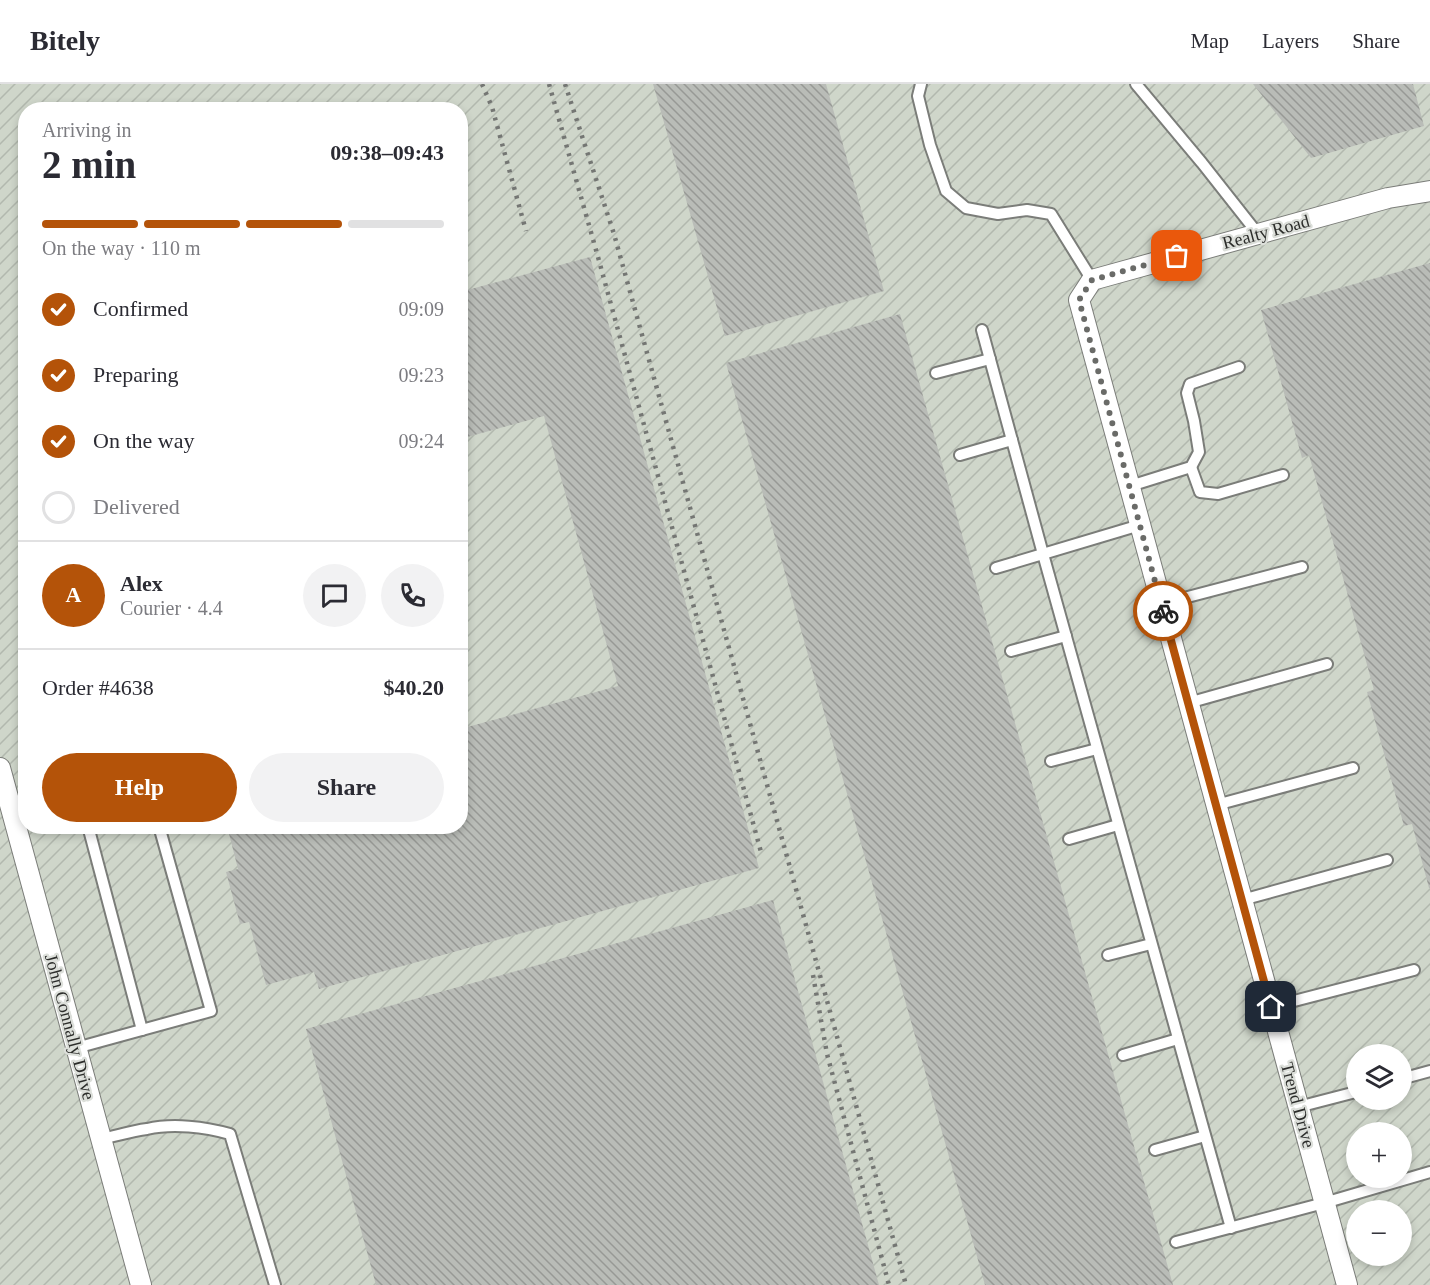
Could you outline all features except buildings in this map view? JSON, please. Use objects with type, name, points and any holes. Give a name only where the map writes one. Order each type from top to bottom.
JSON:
[{"type":"street","name":"Realty Road","points":[[1092,280],[1388,198],[1430,191]]},
{"type":"street","name":"Trend Drive","points":[[1092,280],[1079,300],[1347,1285]]},
{"type":"street","name":"John Connally Drive","points":[[0,768],[4,797],[141,1285]]},
{"type":"lane","points":[[921,84],[918,96],[930,145],[946,191],[966,208],[998,214],[1027,210],[1051,214],[1092,280]]},
{"type":"lane","points":[[1136,84],[1207,168],[1258,234]]},
{"type":"lane","points":[[982,330],[1042,554],[1231,1228]]},
{"type":"lane","points":[[936,373],[990,359]]},
{"type":"lane","points":[[1130,486],[1191,467],[1199,452],[1187,393],[1190,384],[1239,366]]},
{"type":"lane","points":[[960,455],[1012,440]]},
{"type":"lane","points":[[1191,467],[1200,492],[1218,494],[1283,476]]},
{"type":"lane","points":[[996,568],[1140,525]]},
{"type":"lane","points":[[1161,604],[1302,567]]},
{"type":"lane","points":[[1011,651],[1066,636]]},
{"type":"lane","points":[[1188,703],[1327,664]]},
{"type":"lane","points":[[1051,761],[1097,749]]},
{"type":"lane","points":[[1216,805],[1353,768]]},
{"type":"lane","points":[[1069,839],[1118,825]]},
{"type":"lane","points":[[90,834],[142,1030]]},
{"type":"lane","points":[[76,1048],[211,1011],[161,834]]},
{"type":"lane","points":[[1242,900],[1388,860]]},
{"type":"lane","points":[[1108,955],[1151,944]]},
{"type":"lane","points":[[1271,1007],[1414,970]]},
{"type":"lane","points":[[1123,1055],[1178,1039]]},
{"type":"lane","points":[[1412,1076],[1430,1071]]},
{"type":"lane","points":[[1298,1107],[1346,1095]]},
{"type":"lane","points":[[101,1140],[149,1128],[177,1126],[230,1134],[275,1285]]},
{"type":"lane","points":[[1155,1150],[1205,1137]]},
{"type":"lane","points":[[1176,1242],[1430,1172]]},
{"type":"shaded area","points":[[0,84],[1430,84],[1430,1285],[0,1285]]},
{"type":"railway","points":[[482,84],[492,107],[526,231]]},
{"type":"railway","points":[[549,84],[761,852]]},
{"type":"railway","points":[[565,84],[614,234],[906,1285]]},
{"type":"railway","points":[[813,975],[827,1054],[889,1285]]},
{"type":"way so far","points":[[1163,611],[1079,300],[1092,280],[1177,256]]},
{"type":"route","points":[[1163,611],[1271,1007]]}]
